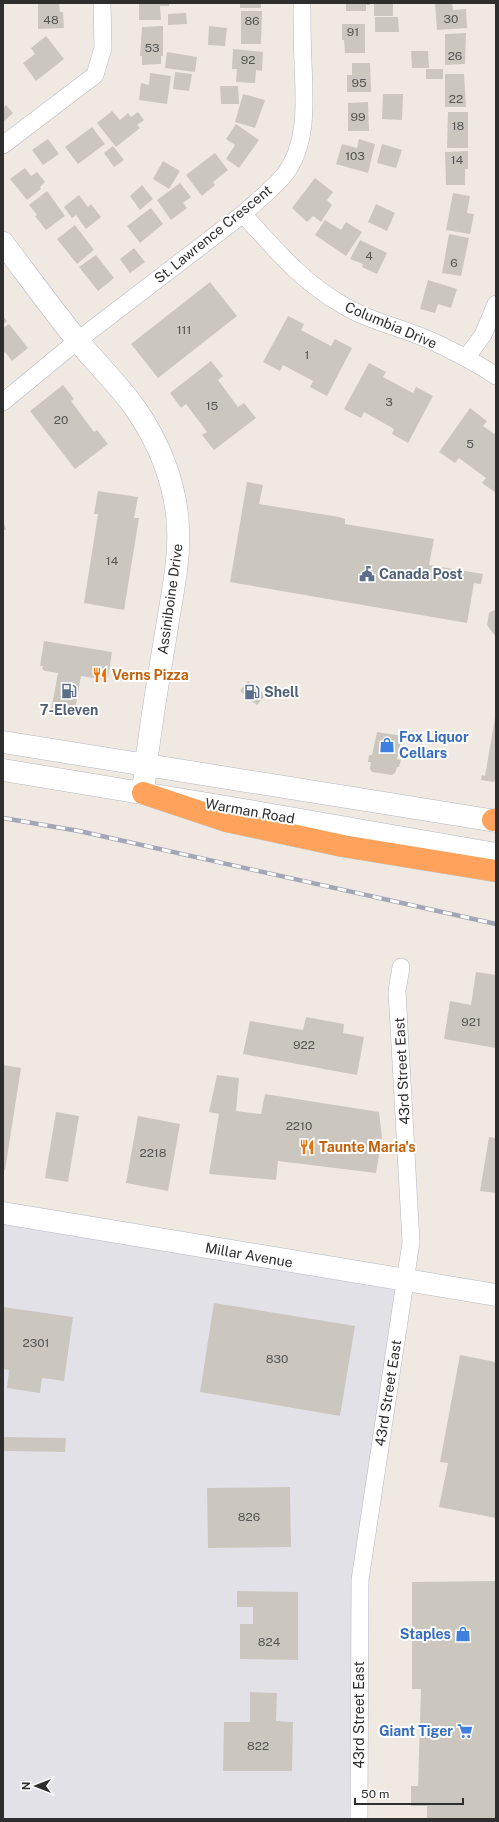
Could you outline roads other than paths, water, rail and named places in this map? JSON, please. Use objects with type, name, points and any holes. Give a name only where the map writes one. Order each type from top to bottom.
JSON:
[{"type":"highway","points":[[143,793],[227,821],[343,846],[496,871]]},
{"type":"street","points":[[3,145],[95,75],[103,48],[102,3]]},
{"type":"street","name":"St. Lawrence Crescent","points":[[3,402],[78,341],[243,214],[267,193],[286,173],[297,152],[303,126],[305,108],[302,3]]},
{"type":"street","name":"Columbia Drive","points":[[243,214],[288,264],[312,286],[324,294],[342,305],[373,320],[434,342],[466,358],[496,376]]},
{"type":"street","name":"Assiniboine Drive","points":[[3,243],[78,341],[135,408],[155,443],[169,473],[176,506],[178,554],[174,588],[152,710],[143,793]]},
{"type":"street","points":[[466,358],[483,334],[496,304]]},
{"type":"street","name":"Warman Road","points":[[3,742],[495,820]]},
{"type":"street","name":"Warman Road","points":[[3,770],[496,854]]},
{"type":"street","name":"43rd Street East","points":[[359,1819],[360,1580],[411,1242],[397,991],[401,967]]},
{"type":"street","name":"Millar Avenue","points":[[3,1213],[496,1295]]},
{"type":"railway","points":[[3,818],[79,831],[496,924]]},
{"type":"place","name":"Canada Post","points":[[367,574]]},
{"type":"place","name":"Verns Pizza","points":[[100,675]]},
{"type":"place","name":"7-Eleven","points":[[69,691]]},
{"type":"place","name":"Shell","points":[[252,692]]},
{"type":"place","name":"Fox Liquor Cellars","points":[[387,745]]},
{"type":"place","name":"Taunte Maria's","points":[[307,1147]]},
{"type":"place","name":"Staples","points":[[463,1634]]},
{"type":"place","name":"Giant Tiger","points":[[465,1731]]}]
